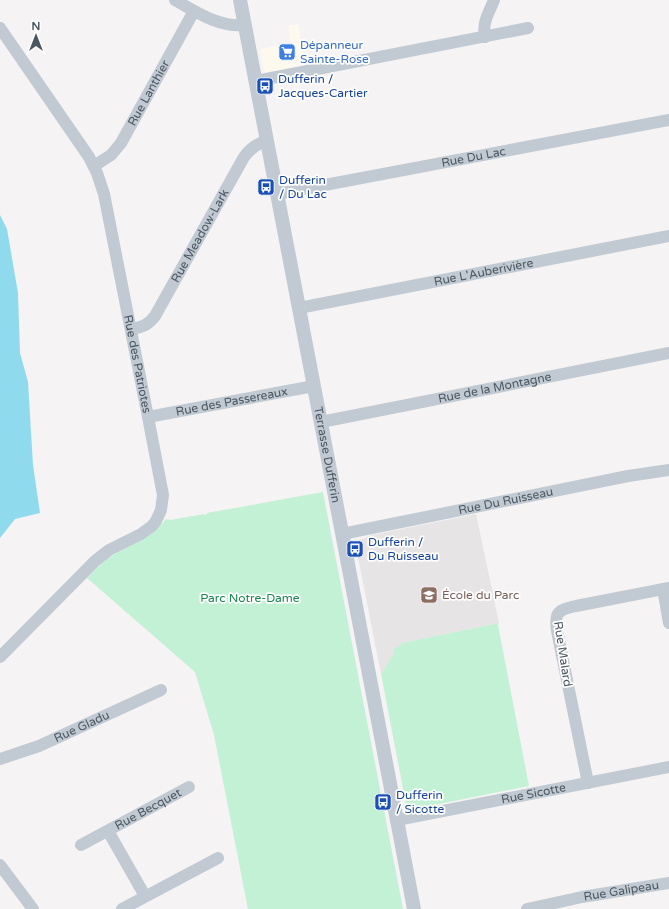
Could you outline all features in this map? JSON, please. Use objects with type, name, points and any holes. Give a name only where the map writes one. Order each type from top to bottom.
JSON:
[{"type":"street","points":[[175,0],[194,11],[221,22],[233,25],[245,25]]},
{"type":"street","name":"Terrasse Dufferin","points":[[240,0],[414,909]]},
{"type":"street","points":[[485,37],[484,24],[494,0]]},
{"type":"street","name":"Rue Lanthier","points":[[94,166],[111,155],[121,143],[194,11]]},
{"type":"street","name":"Rue des Patriotes","points":[[0,28],[89,157],[100,180],[131,329],[163,496],[161,510],[156,521],[148,530],[110,550],[96,562],[0,657]]},
{"type":"street","points":[[256,81],[528,28]]},
{"type":"street","name":"Rue Du Lac","points":[[277,194],[669,120]]},
{"type":"street","name":"Rue Meadow-Lark","points":[[131,329],[144,326],[155,316],[244,157],[255,145],[267,141]]},
{"type":"street","name":"Rue L'Auberivière","points":[[299,308],[669,236]]},
{"type":"street","name":"Rue de la Montagne","points":[[321,422],[669,354]]},
{"type":"street","name":"Rue des Passereaux","points":[[148,417],[314,386]]},
{"type":"street","name":"Rue Du Ruisseau","points":[[342,534],[622,477],[669,470]]},
{"type":"street","points":[[666,589],[669,623]]},
{"type":"street","name":"Rue Malard","points":[[588,783],[557,626],[557,615],[560,610],[576,606],[666,589]]},
{"type":"street","name":"Rue Gladu","points":[[0,759],[39,746],[161,690]]},
{"type":"street","name":"Rue Sicotte","points":[[397,820],[669,767]]},
{"type":"street","name":"Rue Becquet","points":[[81,845],[108,832],[189,787]]},
{"type":"street","name":"Rue Becquet","points":[[108,832],[145,896]]},
{"type":"street","points":[[122,909],[218,858]]},
{"type":"street","points":[[0,865],[34,909]]},
{"type":"street","name":"Rue Galipeau","points":[[527,909],[582,897],[669,883]]},
{"type":"shaded area","points":[[298,24],[306,65],[264,73],[260,49],[291,43],[288,26]]},
{"type":"shaded area","name":"École du Parc","points":[[476,514],[499,623],[402,643],[398,647],[394,648],[393,655],[381,674],[355,542],[372,535]]},
{"type":"green space","name":"Parc Notre-Dame","points":[[323,492],[403,909],[248,909],[214,735],[195,672],[87,578],[107,559],[149,535],[166,519],[170,520],[204,515],[207,513]]},
{"type":"green space","points":[[499,623],[498,625],[529,786],[419,808],[410,807],[406,804],[381,674],[393,655],[394,648],[398,647],[402,643]]},
{"type":"water","points":[[0,215],[7,229],[18,293],[20,353],[28,382],[33,465],[40,513],[15,519],[0,538]]},
{"type":"place","name":"Dépanneur Sainte-Rose","points":[[287,52]]},
{"type":"place","name":"Dufferin / Jacques-Cartier","points":[[265,86]]},
{"type":"place","name":"Dufferin / Du Lac","points":[[266,187]]},
{"type":"place","name":"Dufferin / Du Ruisseau","points":[[355,549]]},
{"type":"place","name":"École du Parc","points":[[429,595]]},
{"type":"place","name":"Dufferin / Sicotte","points":[[383,802]]}]
